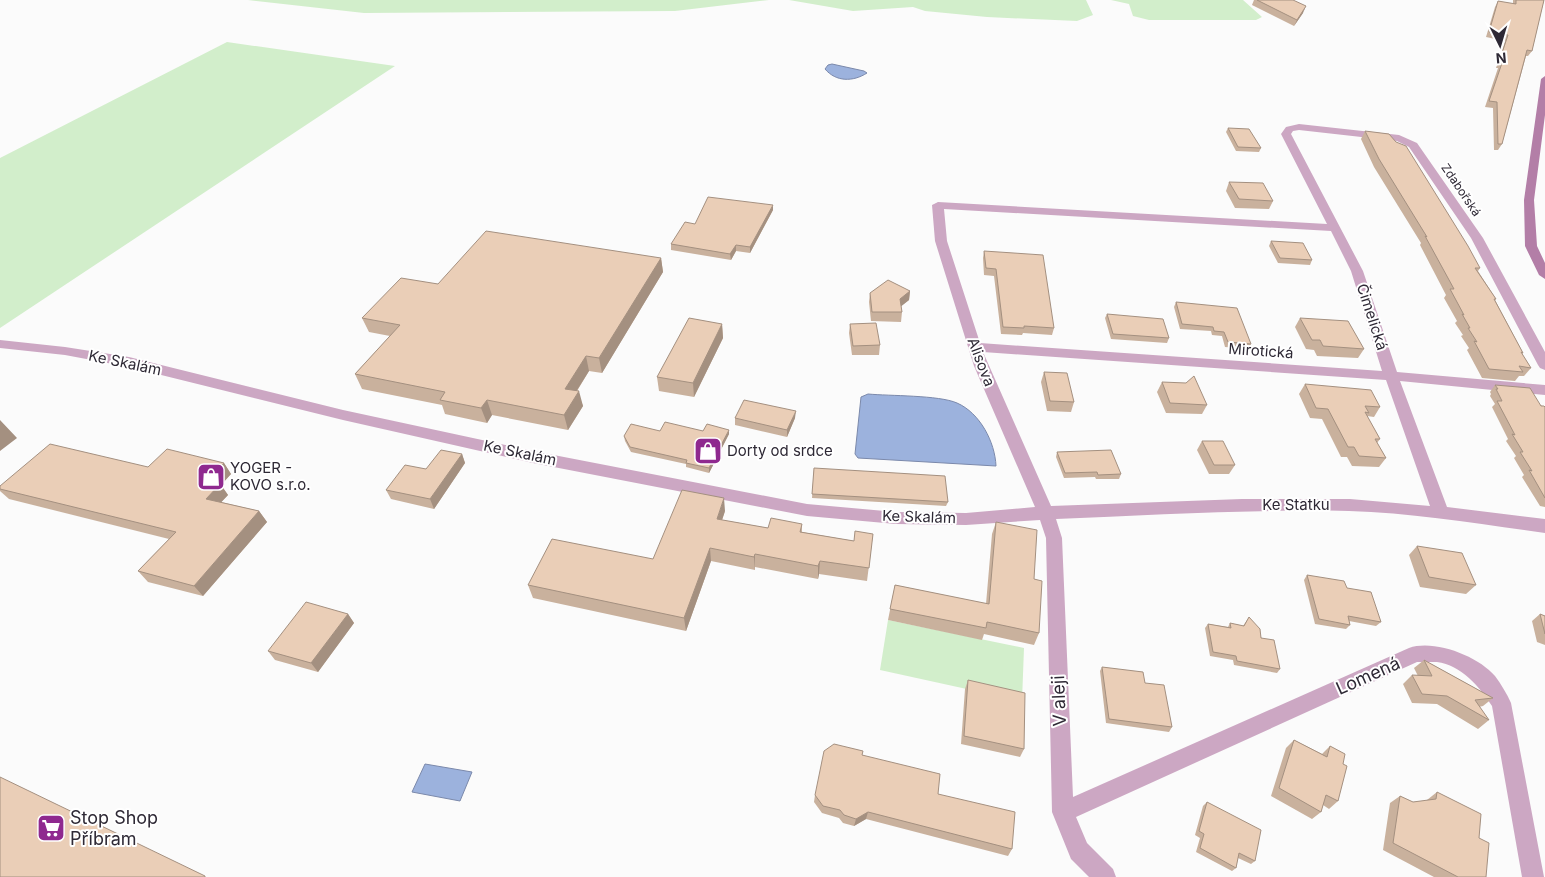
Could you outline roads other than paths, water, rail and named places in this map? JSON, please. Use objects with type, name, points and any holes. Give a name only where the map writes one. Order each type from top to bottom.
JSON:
[{"type":"street","points":[[1545,79],[1529,200],[1531,246],[1545,275]]},
{"type":"street","name":"Zdabořská","points":[[1288,129],[1299,127],[1399,138],[1413,145],[1477,238],[1545,365]]},
{"type":"street","name":"Čimelická","points":[[1288,129],[1286,134],[1357,271],[1390,376],[1440,513]]},
{"type":"street","name":"Alisova","points":[[1046,513],[975,347],[941,241],[938,205],[1334,228]]},
{"type":"street","name":"Ke Skalám","points":[[0,344],[65,351],[129,362],[343,415],[532,457],[788,507],[896,518],[966,519],[1046,513]]},
{"type":"street","name":"Mirotická","points":[[975,347],[1390,376],[1545,390]]},
{"type":"street","name":"Ke Statku","points":[[1046,513],[1242,505],[1350,505],[1440,513],[1545,526]]},
{"type":"street","name":"V aleji","points":[[1046,513],[1054,538],[1063,812],[1079,851],[1105,877]]},
{"type":"street","name":"Lomená","points":[[1063,812],[1416,654],[1440,654],[1465,665],[1487,681],[1501,703],[1533,877]]},
{"type":"water","points":[[832,64],[867,73],[856,78],[839,78],[825,69],[828,65]]},
{"type":"water","points":[[868,394],[938,398],[957,403],[973,414],[985,429],[993,447],[996,466],[858,458],[855,454],[861,397]]},
{"type":"water","points":[[425,764],[472,772],[460,801],[412,792]]},
{"type":"place","name":"Dorty od srdce","points":[[708,451]]},
{"type":"place","name":"YOGER - KOVO s.r.o.","points":[[211,477]]},
{"type":"place","name":"Stop Shop Příbram","points":[[51,828]]}]
